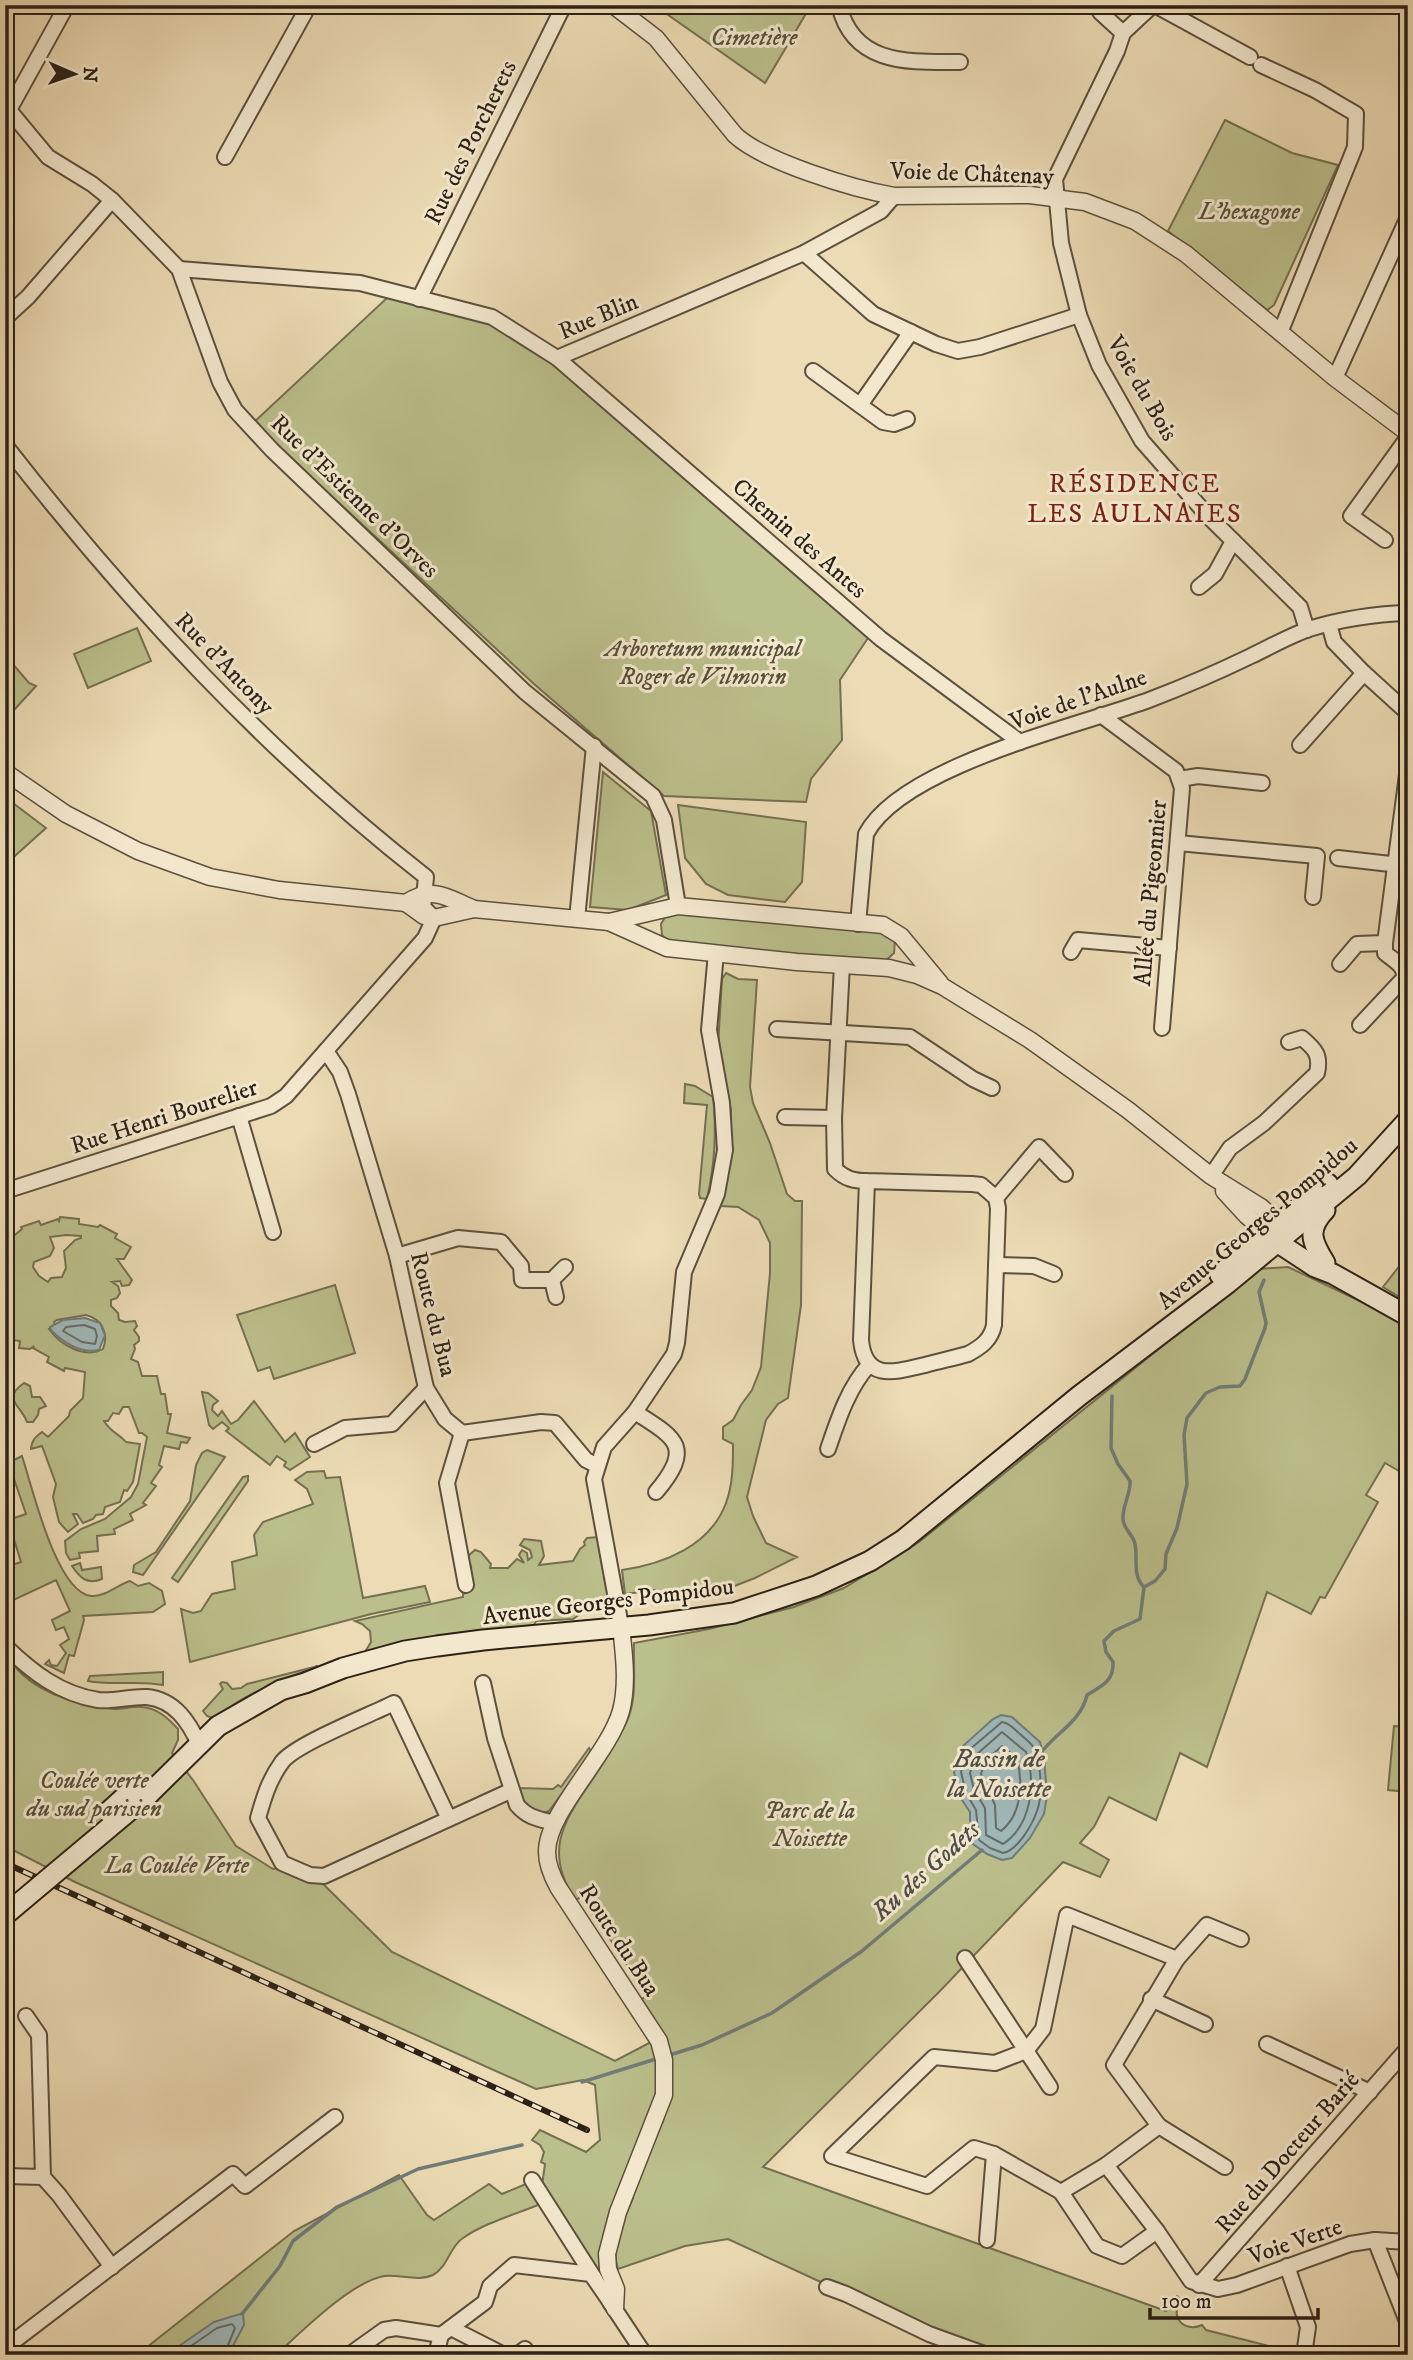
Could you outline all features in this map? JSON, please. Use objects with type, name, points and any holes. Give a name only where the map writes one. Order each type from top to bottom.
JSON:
[{"type":"main road","name":"Avenue Georges Pompidou","points":[[5,1904],[143,1789],[200,1746],[270,1707],[305,1683],[343,1668],[405,1651],[483,1640],[684,1621],[734,1613],[816,1587],[870,1560],[903,1540],[942,1510],[1079,1396],[1228,1283],[1278,1233],[1357,1176],[1406,1121]]},
{"type":"main road","name":"Avenue Georges Pompidou","points":[[1134,1354],[1406,1121]]},
{"type":"main road","points":[[1324,1268],[1314,1245],[1315,1220],[1357,1176]]},
{"type":"main road","points":[[1278,1233],[1324,1268],[1408,1316]]},
{"type":"main road","points":[[1228,1283],[1259,1266],[1282,1261],[1324,1268]]},
{"type":"main road","name":"Avenue Georges Pompidou","points":[[5,1915],[143,1789]]},
{"type":"street","points":[[7,109],[66,5]]},
{"type":"street","points":[[225,157],[309,5]]},
{"type":"street","name":"Rue des Porcherets","points":[[419,299],[564,5]]},
{"type":"street","name":"Voie de Châtenay","points":[[613,5],[656,38],[735,135],[750,148],[875,193],[894,196],[1017,194],[1057,198],[1105,208],[1153,231],[1205,269],[1408,435]]},
{"type":"street","points":[[839,5],[850,32],[877,54],[905,61],[960,62]]},
{"type":"street","points":[[1099,5],[1100,12],[1123,33],[1154,5],[1356,114],[1355,147],[1280,333]]},
{"type":"street","name":"Voie du Bois","points":[[1123,33],[1117,51],[1055,179],[1061,243],[1079,314],[1099,365],[1142,441],[1233,541],[1300,607],[1307,630]]},
{"type":"street","name":"Rue d'Estienne d'Orves","points":[[7,109],[54,162],[92,184],[112,200],[179,269],[220,382],[235,410],[272,450],[524,692],[653,796],[664,820],[678,906]]},
{"type":"street","name":"Rue Blin","points":[[179,269],[360,283],[492,317],[557,358],[804,253],[881,211],[894,196]]},
{"type":"street","points":[[5,318],[28,297],[112,200]]},
{"type":"street","points":[[1335,378],[1408,217]]},
{"type":"street","points":[[804,253],[873,314],[936,344],[958,351],[980,347],[1079,314]]},
{"type":"street","points":[[860,405],[911,332]]},
{"type":"street","name":"Chemin des Antes","points":[[557,358],[881,639],[1020,742]]},
{"type":"street","points":[[813,371],[883,422],[894,424],[907,419]]},
{"type":"street","points":[[1385,540],[1351,516],[1408,435]]},
{"type":"street","name":"Rue d'Antony","points":[[5,445],[141,608],[219,694],[330,800],[426,877],[426,893]]},
{"type":"street","points":[[1199,587],[1214,574],[1233,541]]},
{"type":"street","name":"Voie de l'Aulne","points":[[858,923],[866,834],[892,804],[922,784],[1020,742],[1150,699],[1307,630],[1379,614],[1408,613]]},
{"type":"street","points":[[1329,624],[1334,642],[1408,713]]},
{"type":"street","points":[[1300,745],[1364,673]]},
{"type":"street","name":"Allée du Pigeonnier","points":[[1101,715],[1176,771],[1182,788],[1162,1028]]},
{"type":"street","points":[[578,919],[594,746]]},
{"type":"street","points":[[1360,1025],[1404,978],[1404,969],[1385,953],[1385,943],[1401,865],[1408,767]]},
{"type":"street","points":[[5,772],[66,814],[114,839],[138,851],[210,877],[279,890],[406,903],[424,916],[434,918],[474,909],[609,922],[667,948],[889,968],[942,986],[1041,1048],[1128,1110],[1211,1176],[1247,1216],[1278,1233]]},
{"type":"street","points":[[1180,779],[1198,776],[1262,783]]},
{"type":"street","points":[[1178,843],[1317,856],[1313,897]]},
{"type":"street","points":[[1338,858],[1401,865]]},
{"type":"street","points":[[426,893],[424,907],[434,918]]},
{"type":"street","points":[[406,903],[419,894],[426,893],[443,895],[474,909]]},
{"type":"street","points":[[609,922],[678,906],[883,925],[901,936],[942,986]]},
{"type":"street","points":[[656,942],[653,928],[658,911]]},
{"type":"street","name":"Rue Henri Bourelier","points":[[5,1191],[271,1106],[286,1096],[425,938],[434,918]]},
{"type":"street","points":[[889,968],[900,958],[901,936]]},
{"type":"street","points":[[1071,952],[1078,940],[1169,947]]},
{"type":"street","points":[[1340,964],[1357,944],[1385,943]]},
{"type":"street","points":[[483,1683],[510,1791],[517,1805],[533,1818],[555,1823],[608,1742],[621,1711],[625,1686],[621,1626],[594,1479],[596,1465],[604,1447],[635,1412],[674,1354],[684,1272],[717,1194],[723,1170],[722,1103],[709,1030],[716,953]]},
{"type":"street","points":[[842,965],[834,1118],[835,1169],[842,1177],[850,1180],[981,1185],[996,1198]]},
{"type":"street","points":[[777,1029],[910,1037],[973,1079],[992,1088]]},
{"type":"street","points":[[1211,1176],[1230,1148],[1264,1123],[1317,1073],[1320,1062],[1317,1051],[1302,1038],[1289,1042]]},
{"type":"street","name":"Route du Bua","points":[[326,1051],[340,1072],[348,1094],[397,1256],[426,1388],[445,1419],[462,1433]]},
{"type":"street","points":[[239,1116],[273,1232]]},
{"type":"street","points":[[785,1116],[834,1118]]},
{"type":"street","points":[[867,1181],[862,1351],[869,1365],[879,1370],[894,1372],[968,1354],[990,1338],[994,1325],[996,1198],[1039,1147],[1065,1174]]},
{"type":"street","points":[[397,1256],[458,1238],[501,1242],[521,1266],[522,1280],[552,1280],[565,1267]]},
{"type":"street","points":[[996,1265],[1034,1266],[1054,1274]]},
{"type":"street","points":[[552,1280],[556,1297]]},
{"type":"street","points":[[828,1449],[838,1420],[860,1376],[869,1365]]},
{"type":"street","points":[[314,1444],[345,1428],[392,1424],[426,1388]]},
{"type":"street","points":[[635,1412],[669,1434],[674,1441],[675,1464],[656,1492]]},
{"type":"street","points":[[466,1585],[447,1483],[462,1433],[541,1422],[555,1423],[586,1460],[596,1465]]},
{"type":"street","points":[[5,1646],[33,1672],[62,1690],[99,1700],[148,1697],[170,1705],[183,1714],[200,1746]]},
{"type":"street","points":[[449,1819],[394,1703],[315,1740],[284,1759],[267,1786],[258,1818],[282,1863],[310,1875],[324,1876],[449,1819],[510,1791]]},
{"type":"street","name":"Route du Bua","points":[[555,1823],[549,1838],[548,1862],[552,1876],[659,2041],[665,2069],[664,2095],[618,2212],[607,2253],[608,2269],[616,2289],[614,2309]]},
{"type":"street","points":[[1157,2231],[1122,2256],[1097,2246],[1061,2192],[995,2154],[974,2148],[927,2186],[832,2156],[934,2057],[995,2063],[1026,2051],[1043,2029],[1067,1914],[1177,1959]]},
{"type":"street","points":[[1225,2167],[1159,2126],[1114,2065],[1177,1959],[1207,1925],[1241,1939]]},
{"type":"street","points":[[965,1958],[1050,2087]]},
{"type":"street","points":[[1151,1999],[1205,2024]]},
{"type":"street","points":[[26,2016],[39,2035],[43,2177],[111,2267]]},
{"type":"street","points":[[1267,2044],[1370,2092]]},
{"type":"street","name":"Rue du Docteur Barié","points":[[1199,2285],[1408,2048]]},
{"type":"street","points":[[5,2348],[233,2174],[245,2186],[335,2117]]},
{"type":"street","points":[[1061,2192],[1106,2165],[1159,2126]]},
{"type":"street","points":[[988,2240],[995,2154]]},
{"type":"street","points":[[1106,2165],[1157,2231],[1191,2281],[1199,2285]]},
{"type":"street","points":[[5,2176],[43,2177]]},
{"type":"street","points":[[532,2180],[614,2309]]},
{"type":"street","points":[[1375,2240],[1408,2323]]},
{"type":"street","name":"Voie Verte","points":[[1199,2285],[1218,2289],[1237,2286],[1350,2244],[1375,2240],[1408,2242]]},
{"type":"street","points":[[436,2355],[446,2332],[485,2302],[490,2286],[514,2264],[591,2274],[645,2355]]},
{"type":"street","points":[[1287,2266],[1308,2327],[1305,2348]]},
{"type":"street","points":[[827,2287],[929,2334],[987,2355]]},
{"type":"street","points":[[349,2355],[384,2330],[396,2328],[446,2332],[504,2355]]},
{"type":"green space","name":"Cimetière","points":[[654,5],[811,5],[765,83]]},
{"type":"green space","name":"L'hexagone","points":[[1225,120],[1292,153],[1338,165],[1274,305],[1267,310],[1168,231]]},
{"type":"green space","name":"Arboretum municipal Roger de Vilmorin","points":[[388,297],[489,324],[558,367],[724,513],[870,635],[840,680],[842,740],[811,779],[806,802],[664,796],[534,684],[253,423]]},
{"type":"green space","points":[[137,628],[151,661],[88,688],[74,654]]},
{"type":"green space","points":[[5,655],[29,683],[36,686],[5,720]]},
{"type":"green space","points":[[603,772],[651,811],[666,895],[628,910],[590,907]]},
{"type":"green space","points":[[5,797],[46,828],[7,863],[5,862]]},
{"type":"green space","points":[[678,805],[806,822],[802,882],[785,902],[728,895],[706,884],[685,858]]},
{"type":"green space","points":[[678,912],[875,929],[895,940],[894,953],[882,964],[672,945],[662,935],[661,924],[667,914]]},
{"type":"green space","points":[[726,973],[738,979],[757,980],[750,1087],[753,1103],[787,1194],[795,1201],[802,1201],[801,1305],[788,1398],[778,1404],[766,1420],[747,1497],[766,1543],[797,1557],[714,1594],[692,1597],[662,1594],[654,1590],[625,1594],[622,1570],[654,1563],[684,1550],[697,1542],[719,1518],[728,1496],[733,1466],[733,1444],[723,1439],[723,1427],[733,1420],[752,1390],[761,1367],[770,1273],[770,1243],[759,1220],[738,1207],[721,1206],[731,1151],[731,1110],[718,1046],[722,979]]},
{"type":"green space","points":[[685,1084],[695,1086],[713,1097],[714,1148],[707,1199],[700,1198],[699,1194],[707,1105],[684,1103]]},
{"type":"green space","points":[[60,1217],[79,1219],[79,1224],[100,1225],[117,1234],[115,1238],[131,1247],[124,1259],[117,1259],[132,1280],[129,1285],[122,1286],[120,1281],[112,1282],[118,1286],[120,1293],[117,1298],[111,1300],[111,1306],[118,1313],[119,1320],[135,1321],[137,1326],[134,1330],[139,1341],[134,1345],[131,1359],[138,1362],[142,1376],[157,1376],[161,1394],[165,1394],[168,1414],[171,1414],[167,1433],[190,1438],[187,1443],[181,1442],[179,1449],[164,1446],[159,1465],[162,1467],[151,1483],[156,1486],[143,1503],[146,1505],[130,1514],[133,1520],[114,1529],[115,1534],[97,1536],[98,1551],[79,1553],[80,1558],[70,1560],[65,1541],[81,1529],[105,1519],[131,1497],[138,1484],[147,1437],[139,1433],[129,1407],[123,1407],[119,1414],[113,1413],[108,1421],[104,1421],[126,1442],[140,1444],[133,1482],[127,1491],[124,1490],[120,1502],[105,1507],[103,1514],[83,1523],[77,1514],[73,1514],[78,1524],[68,1532],[59,1522],[53,1497],[56,1484],[42,1446],[31,1449],[36,1437],[42,1432],[48,1437],[83,1398],[85,1372],[65,1368],[64,1371],[47,1362],[49,1357],[33,1348],[34,1346],[30,1349],[19,1348],[20,1341],[5,1339],[5,1243],[22,1229],[21,1227],[39,1221],[41,1225],[58,1219],[59,1221]],"holes":[[[66,1235],[81,1238],[64,1251],[66,1268],[62,1277],[51,1278],[48,1282],[39,1276],[33,1267],[34,1262],[50,1256],[54,1248],[50,1237]],[[86,1315],[96,1320],[103,1328],[105,1343],[103,1349],[96,1352],[73,1349],[49,1329],[55,1326],[54,1322],[57,1320]]]},
{"type":"green space","points":[[1408,1255],[1408,1302],[1383,1287]]},
{"type":"green space","name":"Parc de la Noisette","points":[[1288,1267],[1408,1326],[1408,1476],[1385,1463],[1366,1495],[1378,1502],[1325,1598],[1320,1597],[1311,1614],[1267,1592],[1207,1767],[1180,1753],[1156,1820],[1109,1797],[1094,1827],[1080,1843],[1109,1860],[1100,1877],[1063,1862],[940,1991],[763,2167],[1166,2311],[1177,2296],[1181,2300],[1178,2317],[1184,2325],[1202,2325],[1206,2330],[1305,2355],[1008,2355],[939,2331],[825,2284],[728,2239],[685,2246],[618,2269],[617,2242],[633,2198],[619,2192],[606,2225],[601,2248],[611,2293],[542,2186],[545,2164],[541,2162],[544,2152],[540,2145],[532,2140],[540,2130],[586,2152],[600,2140],[595,2085],[583,2080],[536,2089],[75,1882],[5,1846],[5,1654],[23,1675],[54,1694],[102,1708],[147,1708],[166,1717],[178,1729],[178,1740],[172,1753],[236,1846],[273,1869],[280,1867],[318,1879],[392,1952],[615,2061],[651,2042],[657,2062],[662,2124],[667,2108],[672,2056],[640,2001],[647,1995],[582,1897],[575,1900],[566,1883],[559,1853],[560,1840],[571,1812],[614,1746],[630,1714],[634,1694],[634,1643],[709,1629],[794,1607],[844,1588],[919,1542],[1258,1269]]},
{"type":"green space","points":[[335,1285],[355,1353],[274,1379],[270,1367],[258,1371],[237,1315]]},
{"type":"green space","points":[[24,1383],[30,1386],[32,1397],[40,1397],[46,1406],[39,1409],[33,1422],[27,1422],[13,1398],[14,1393]]},
{"type":"green space","points":[[202,1392],[218,1401],[212,1410],[218,1416],[222,1411],[231,1424],[238,1420],[254,1401],[285,1442],[295,1433],[310,1457],[290,1470],[284,1466],[286,1462],[277,1456],[270,1465],[226,1431],[229,1428],[222,1422],[213,1429],[209,1425]]},
{"type":"green space","points":[[207,1450],[225,1457],[143,1575],[133,1572],[134,1565],[156,1552],[190,1501],[196,1465],[202,1453]]},
{"type":"green space","points":[[22,1456],[56,1558],[78,1590],[96,1596],[130,1581],[138,1586],[149,1583],[162,1591],[165,1604],[153,1612],[83,1616],[74,1656],[69,1655],[64,1673],[45,1664],[49,1660],[51,1665],[57,1666],[66,1653],[60,1645],[69,1639],[64,1627],[56,1630],[52,1620],[70,1611],[56,1580],[5,1604],[5,1567],[21,1562],[12,1533],[5,1535],[5,1521],[26,1514],[10,1462]]},
{"type":"green space","points":[[324,1471],[326,1478],[340,1477],[363,1598],[425,1586],[430,1602],[371,1614],[190,1662],[181,1609],[193,1613],[201,1611],[212,1594],[235,1589],[232,1562],[257,1555],[254,1535],[263,1522],[313,1504],[307,1489],[295,1480],[307,1472]]},
{"type":"green space","points":[[248,1476],[248,1481],[178,1582],[172,1578],[243,1477]]},
{"type":"green space","points":[[598,1537],[607,1568],[604,1578],[611,1592],[610,1599],[593,1605],[573,1619],[536,1621],[528,1628],[415,1642],[410,1640],[365,1652],[371,1642],[370,1631],[355,1621],[463,1597],[463,1594],[472,1590],[467,1566],[471,1567],[467,1557],[475,1550],[481,1552],[491,1564],[490,1568],[508,1568],[517,1559],[524,1563],[519,1555],[522,1550],[527,1553],[528,1560],[532,1557],[530,1550],[520,1545],[524,1539],[541,1541],[544,1556],[539,1565],[573,1561],[587,1538]]},
{"type":"green space","points":[[80,1563],[82,1570],[101,1567],[102,1579],[88,1581],[81,1577],[72,1566]]},
{"type":"green space","points":[[318,1666],[251,1694],[215,1719],[203,1711],[223,1689],[220,1684],[222,1682],[232,1689],[241,1688],[247,1684]]},
{"type":"green space","points":[[163,1672],[163,1685],[88,1681],[90,1676]]},
{"type":"green space","points":[[1394,1726],[1408,1727],[1408,1792],[1388,1790]]},
{"type":"green space","points":[[589,1748],[592,1753],[549,1811],[541,1814],[521,1803],[518,1788],[561,1787]]},
{"type":"green space","points":[[399,2175],[427,2215],[434,2220],[489,2184],[502,2194],[526,2184],[543,2203],[472,2232],[455,2246],[442,2267],[433,2275],[421,2278],[384,2276],[371,2280],[327,2309],[276,2355],[137,2355],[294,2231]]},
{"type":"water","points":[[85,1318],[100,1323],[105,1335],[99,1350],[73,1346],[56,1335],[50,1327],[63,1320]]},
{"type":"water","name":"Bassin de la Noisette","points":[[1001,1715],[1012,1717],[1040,1742],[1047,1796],[1044,1814],[1030,1838],[1012,1858],[1002,1860],[973,1844],[970,1837],[970,1812],[960,1797],[954,1772],[963,1746]]},
{"type":"water","points":[[243,2313],[244,2325],[228,2355],[166,2355],[214,2322]]},
{"type":"waterway","name":"Ru des Godets","points":[[1040,1754],[1079,1713],[1087,1695],[1109,1679],[1113,1662],[1106,1652],[1104,1641],[1114,1631],[1140,1619],[1144,1587],[1155,1581],[1165,1569],[1166,1554],[1177,1528],[1187,1484],[1184,1435],[1187,1418],[1206,1393],[1220,1387],[1240,1386],[1245,1379],[1266,1323],[1259,1292],[1264,1280]]},
{"type":"waterway","points":[[1112,1396],[1111,1448],[1130,1481],[1123,1523],[1134,1540],[1138,1578],[1144,1587]]},
{"type":"waterway","name":"Ru des Godets","points":[[666,2056],[702,2045],[772,2013],[862,1951],[982,1850]]},
{"type":"waterway","name":"Ru des Godets","points":[[582,2082],[659,2058]]},
{"type":"waterway","name":"Ru des Godets","points":[[242,2314],[280,2266],[293,2241],[337,2207],[418,2169],[522,2145]]},
{"type":"railway","points":[[5,1863],[587,2130]]},
{"type":"district","name":"RÉSIDENCE LES AULNAIES","points":[[1135,498]]},
{"type":"park label","name":"Coulée verte du sud parisien","points":[[94,1794]]},
{"type":"park label","name":"La Coulée Verte","points":[[177,1865]]}]
